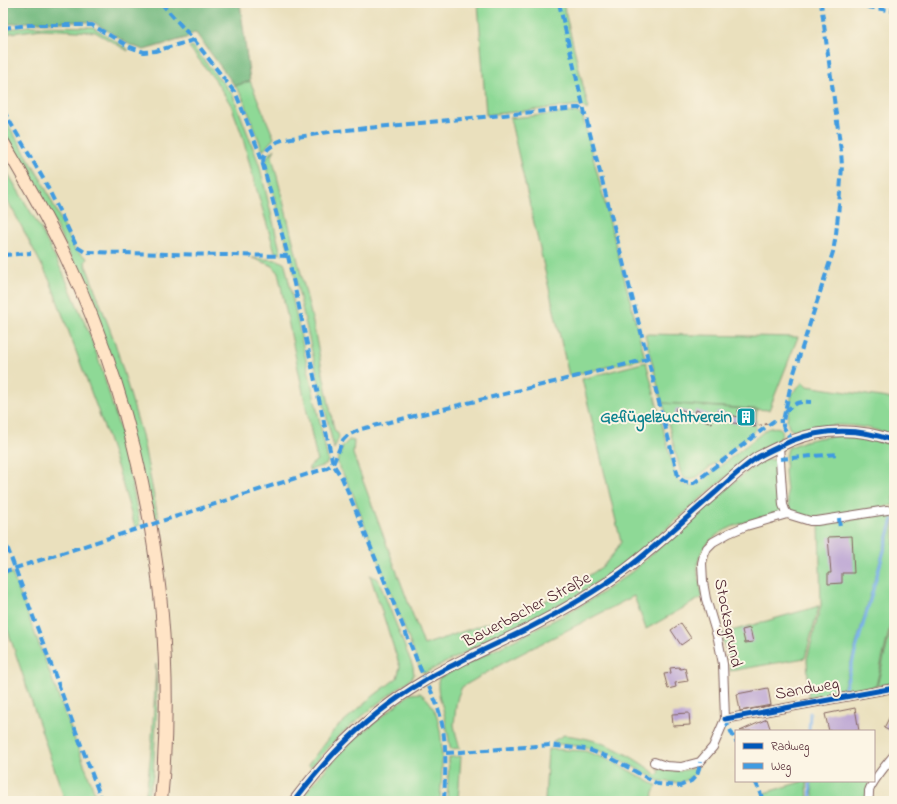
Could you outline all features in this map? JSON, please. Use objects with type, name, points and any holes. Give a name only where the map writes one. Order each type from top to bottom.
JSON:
[{"type":"main road","points":[[3,142],[45,215],[85,302],[109,364],[137,462],[148,512],[155,556],[164,641],[166,716],[160,798]]},
{"type":"street","name":"Bauerbacher Straße","points":[[294,801],[336,751],[384,708],[440,671],[567,608],[595,591],[644,555],[736,474],[757,458],[779,446],[803,437],[830,432],[866,433],[894,441]]},
{"type":"street","points":[[779,446],[783,505],[787,514],[810,521],[817,521],[886,510]]},
{"type":"street","name":"Stocksgrund","points":[[654,762],[666,766],[681,767],[700,762],[713,747],[725,719],[723,664],[703,582],[702,568],[704,555],[707,548],[713,542],[729,533],[746,526],[787,514]]},
{"type":"street","name":"Sandweg","points":[[725,719],[894,688]]},
{"type":"street","points":[[875,781],[894,756]]},
{"type":"street","points":[[868,801],[870,789],[874,782]]},
{"type":"path","points":[[753,427],[771,422]]},
{"type":"green space","points":[[3,3],[240,3],[250,81],[235,86],[195,32],[186,38],[144,50],[130,45],[93,22],[29,22],[3,25]]},
{"type":"green space","points":[[478,3],[563,3],[588,106],[587,110],[581,105],[486,115]]},
{"type":"green space","points":[[29,26],[93,27],[128,49],[128,51],[95,32],[42,29],[3,34],[3,30]]},
{"type":"green space","points":[[192,46],[233,95],[259,164],[281,254],[275,252],[242,135],[231,105],[215,80],[189,47]]},
{"type":"green space","points":[[250,81],[274,138],[263,151],[242,96],[235,86]]},
{"type":"green space","points":[[576,112],[583,118],[645,358],[569,376],[510,118]]},
{"type":"green space","points":[[3,116],[42,181],[75,250],[87,258],[85,263],[115,343],[142,435],[159,516],[154,521],[74,263],[33,180],[3,133]]},
{"type":"green space","points":[[275,149],[272,156],[312,318],[334,429],[339,437],[334,449],[290,254],[265,164],[268,155]]},
{"type":"green space","points":[[3,165],[39,226],[63,273],[90,335],[124,444],[140,525],[135,527],[104,427],[50,281],[3,193]]},
{"type":"green space","points":[[252,258],[278,260],[285,264],[328,460],[326,465],[309,470],[309,467],[317,460],[278,272],[273,266]]},
{"type":"green space","points":[[645,334],[798,337],[769,410],[662,403]]},
{"type":"green space","points":[[646,362],[676,478],[683,484],[691,486],[698,484],[767,429],[775,427],[780,428],[782,430],[782,436],[779,440],[748,459],[620,567],[574,597],[425,673],[421,671],[352,492],[337,462],[343,446],[349,440],[354,441],[353,454],[424,645],[533,607],[571,588],[603,566],[614,553],[621,542],[582,379]]},
{"type":"green space","points":[[803,382],[807,386],[894,399],[894,436],[869,428],[845,425],[833,425],[796,432],[789,428],[787,419],[792,393]]},
{"type":"green space","points":[[663,403],[757,410],[755,431],[696,478],[683,478]]},
{"type":"green space","points":[[844,435],[865,437],[894,445],[894,505],[811,518],[791,510],[788,502],[785,472],[788,448],[805,441]]},
{"type":"green space","points":[[769,459],[774,460],[777,463],[783,512],[732,527],[720,533],[710,541],[702,551],[698,563],[701,598],[646,629],[634,596],[505,662],[462,687],[456,705],[454,725],[460,748],[451,749],[438,688],[439,678],[562,616],[599,595],[634,570],[744,474],[763,461]]},
{"type":"green space","points":[[894,512],[842,693],[809,699],[807,659],[821,605],[819,525]]},
{"type":"green space","points":[[894,520],[894,609],[876,686],[844,692]]},
{"type":"green space","points":[[12,573],[98,801],[65,801],[3,616],[3,575]]},
{"type":"green space","points":[[370,575],[378,579],[413,667],[414,675],[341,734],[311,767],[308,765],[335,729],[372,697],[397,678],[400,667]]},
{"type":"green space","points":[[819,606],[805,658],[730,671],[730,665],[721,634]]},
{"type":"green space","points":[[894,615],[894,683],[877,686],[893,620]]},
{"type":"green space","points":[[156,664],[157,706],[153,776],[147,801],[144,801],[151,751]]},
{"type":"green space","points":[[420,693],[427,699],[433,708],[438,720],[442,748],[440,801],[298,801],[348,744],[410,694]]},
{"type":"green space","points":[[564,735],[585,738],[607,745],[633,758],[657,775],[660,772],[657,768],[677,771],[696,768],[695,773],[690,778],[680,783],[659,781],[612,755],[586,747],[558,744],[553,741]]},
{"type":"green space","points":[[548,749],[585,751],[610,760],[657,786],[653,793],[652,801],[545,801]]},
{"type":"green space","points":[[461,756],[458,801],[447,801],[449,758]]},
{"type":"green space","points":[[801,782],[807,782],[808,801],[766,801],[764,793]]},
{"type":"green space","points":[[811,782],[871,782],[865,801],[814,801]]},
{"type":"building","points":[[676,408],[694,414],[692,421],[674,415]]},
{"type":"building","points":[[696,410],[714,416],[712,423],[694,417]]},
{"type":"building","name":"Geflügelzuchtverein","points":[[738,410],[755,411],[755,425],[733,423],[715,418],[717,411],[738,417]]},
{"type":"building","points":[[852,536],[854,573],[842,573],[842,583],[828,584],[828,573],[831,573],[828,537]]},
{"type":"building","points":[[681,623],[691,638],[681,645],[671,630]]},
{"type":"building","points":[[750,628],[753,642],[745,643],[742,630]]},
{"type":"building","points":[[679,667],[680,669],[685,668],[688,681],[675,683],[676,687],[668,689],[664,674],[671,673],[670,668]]},
{"type":"building","points":[[768,688],[771,705],[740,711],[737,694]]},
{"type":"building","points":[[855,708],[859,730],[829,730],[825,714]]},
{"type":"building","points":[[894,708],[894,733],[884,728]]},
{"type":"building","points":[[689,713],[690,725],[673,726],[672,714]]},
{"type":"building","points":[[767,719],[771,730],[742,730]]},
{"type":"waterway","points":[[845,688],[893,519]]},
{"type":"waterway","points":[[809,730],[810,713]]},
{"type":"waterway","points":[[810,782],[811,801]]},
{"type":"marked path","points":[[161,3],[194,40],[236,94],[260,154],[288,256],[333,464],[342,478],[349,494],[425,680],[433,695],[442,724],[445,754],[444,801]]},
{"type":"marked path","points":[[559,3],[585,114],[678,476],[685,482],[694,483],[771,423],[774,421],[783,421]]},
{"type":"marked path","points":[[792,441],[783,426],[783,421],[792,379],[833,252],[842,166],[821,3]]},
{"type":"marked path","points":[[843,3],[894,11]]},
{"type":"marked path","points":[[3,28],[29,25],[92,25],[130,47],[144,52],[155,51],[194,40]]},
{"type":"marked path","points":[[263,162],[264,156],[268,149],[277,142],[285,139],[336,131],[576,108],[579,108],[585,113]]},
{"type":"marked path","points":[[3,110],[44,180],[77,247],[85,252],[288,256]]},
{"type":"marked path","points":[[3,255],[31,253]]},
{"type":"marked path","points":[[3,572],[327,468],[333,464],[343,440],[348,435],[361,429],[648,359]]},
{"type":"marked path","points":[[785,412],[797,403],[811,402]]},
{"type":"marked path","points":[[780,459],[839,454]]},
{"type":"marked path","points":[[839,518],[840,529]]},
{"type":"marked path","points":[[3,536],[102,801]]},
{"type":"marked path","points":[[725,719],[735,740]]},
{"type":"marked path","points":[[446,753],[550,745],[586,749],[611,758],[658,784],[680,786],[691,781],[697,775],[700,762]]},
{"type":"marked path","points":[[755,782],[763,801]]},
{"type":"cycle path","points":[[294,801],[336,751],[356,731],[389,704],[433,675],[543,621],[602,586],[625,570],[671,532],[736,474],[758,457],[791,441],[829,432],[855,432],[894,441]]},
{"type":"cycle path","points":[[725,719],[894,688]]},
{"type":"place","name":"Geflügelzuchtverein","points":[[746,417]]}]
